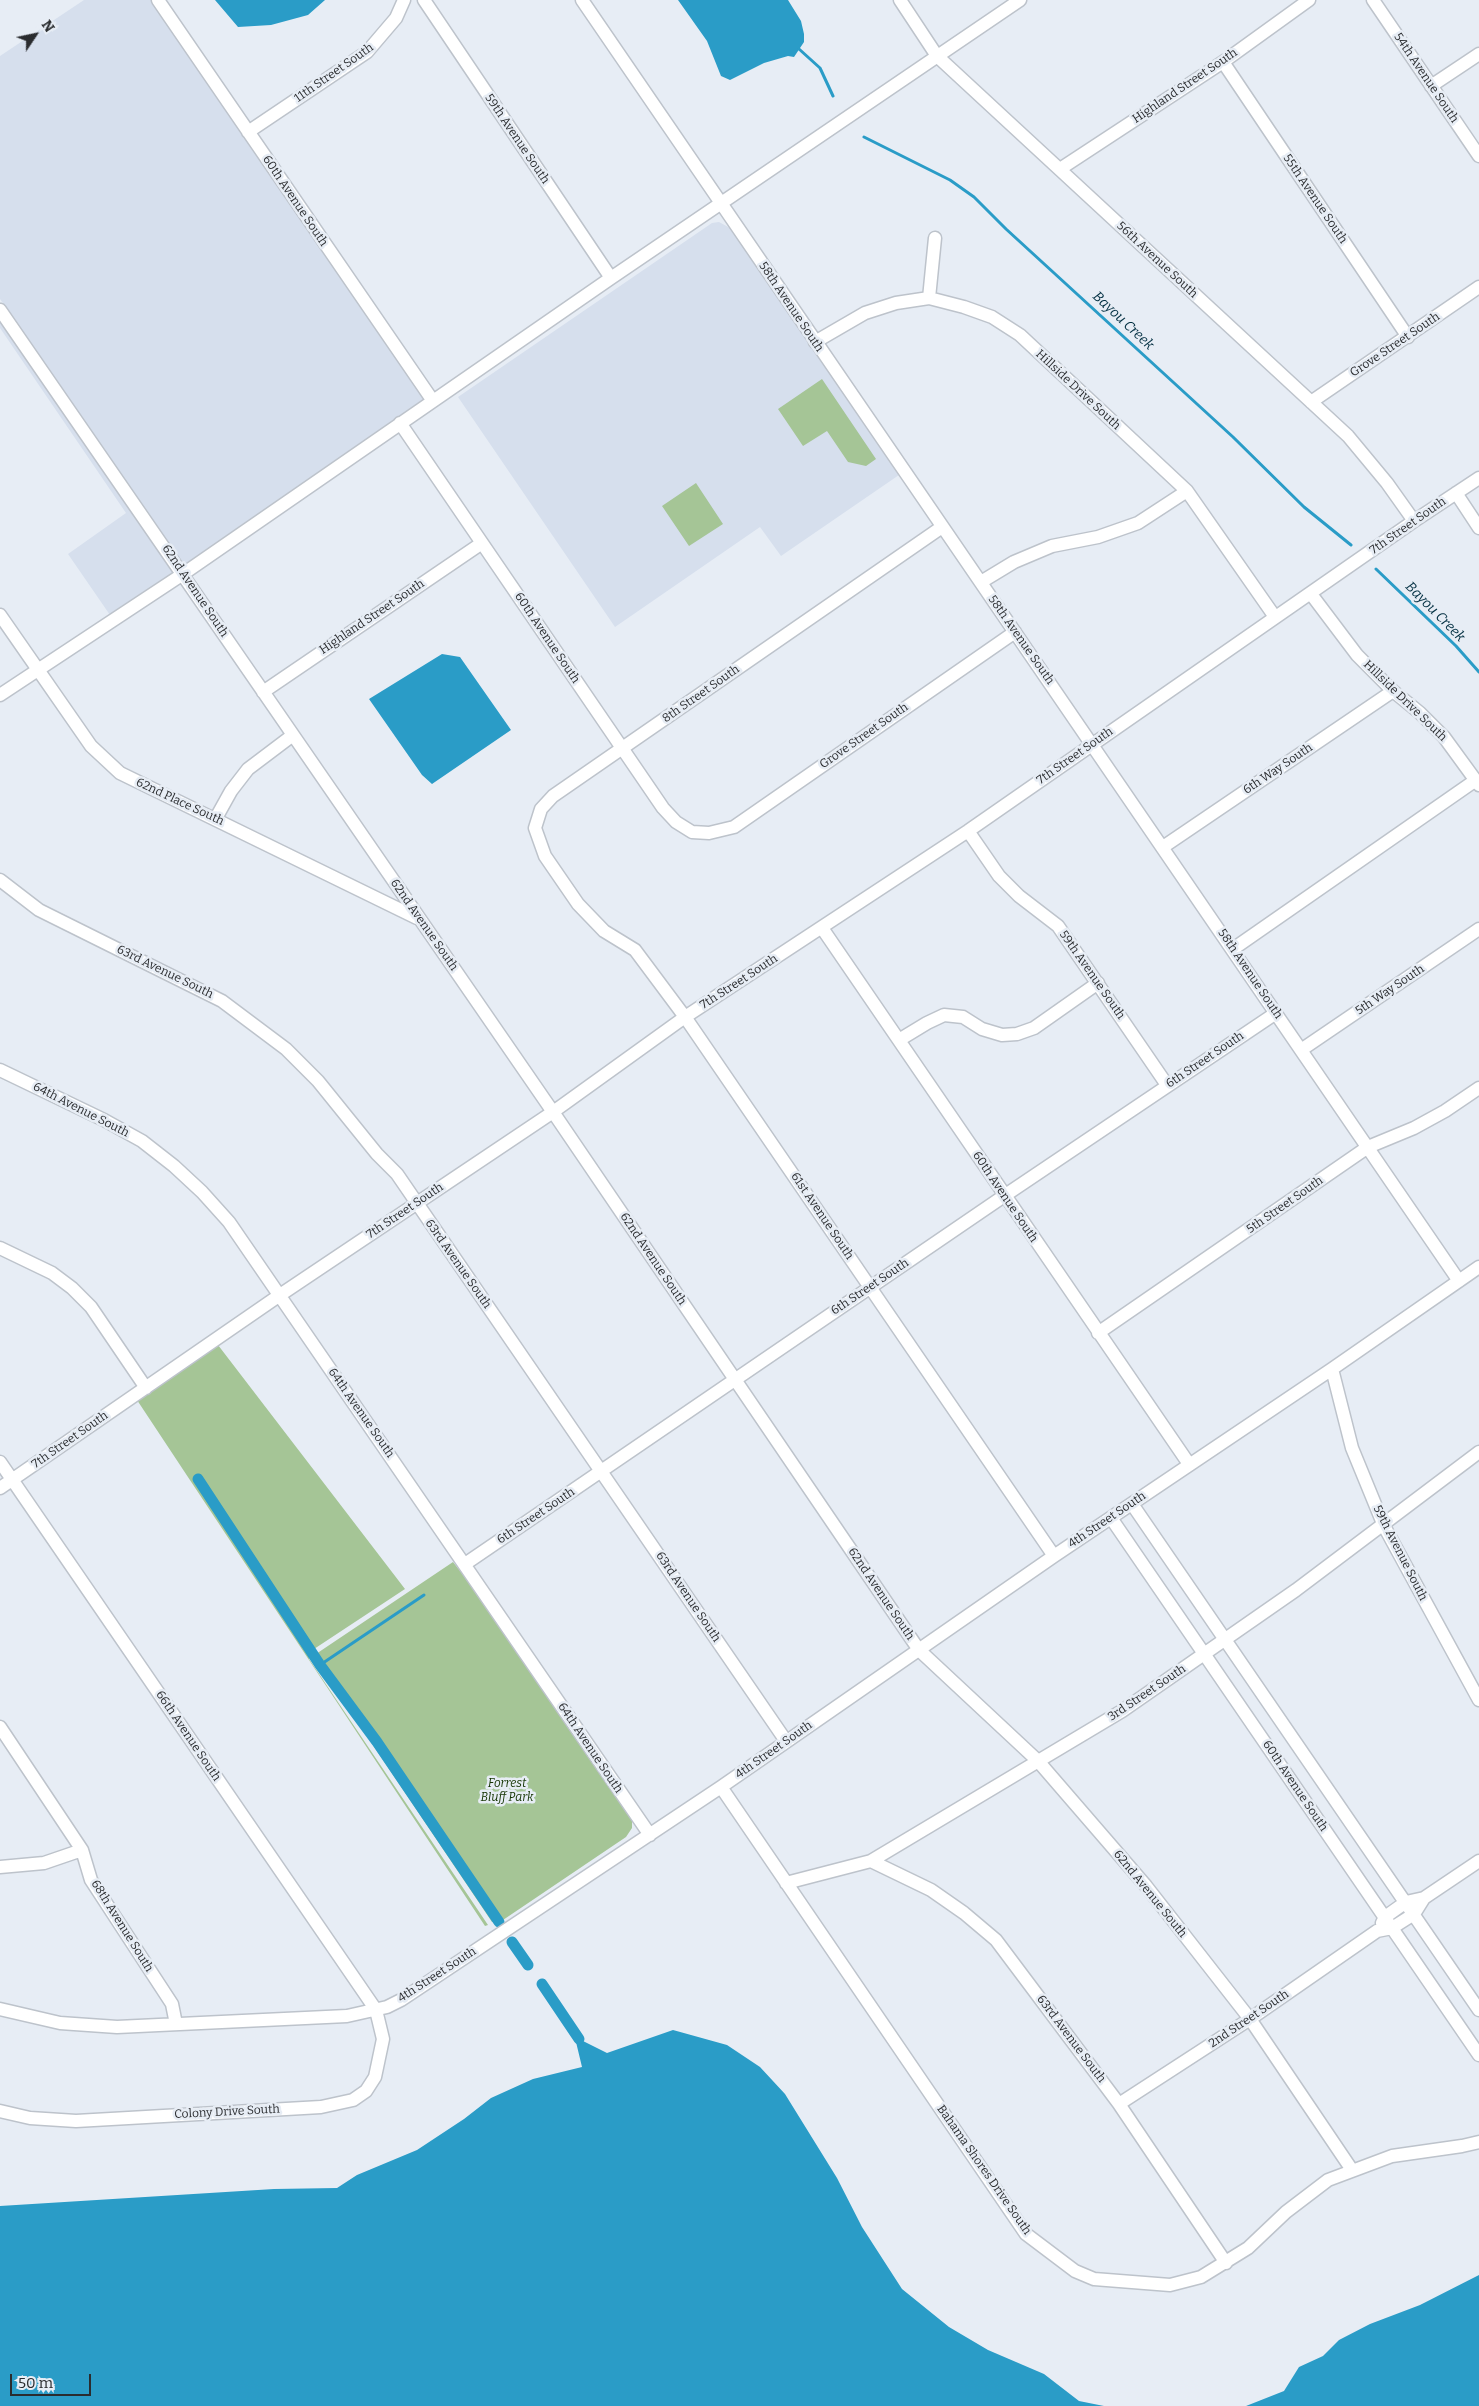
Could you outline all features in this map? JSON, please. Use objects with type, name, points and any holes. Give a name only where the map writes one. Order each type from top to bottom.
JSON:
[{"type":"street","name":"60th Avenue South","points":[[158,0],[432,401]]},
{"type":"street","name":"11th Street South","points":[[248,132],[367,52],[396,18],[404,0]]},
{"type":"street","name":"59th Avenue South","points":[[424,0],[611,278]]},
{"type":"street","name":"58th Avenue South","points":[[582,0],[942,527],[1093,743],[1459,1281]]},
{"type":"street","name":"56th Avenue South","points":[[900,0],[937,56],[1348,436],[1387,483],[1414,521]]},
{"type":"street","points":[[0,695],[183,574],[611,278],[1020,0]]},
{"type":"street","name":"Highland Street South","points":[[1060,169],[1223,62],[1309,0]]},
{"type":"street","name":"54th Avenue South","points":[[1373,0],[1479,156]]},
{"type":"street","points":[[1431,86],[1479,54]]},
{"type":"street","name":"55th Avenue South","points":[[1223,62],[1408,337]]},
{"type":"street","points":[[929,298],[935,238]]},
{"type":"street","name":"Grove Street South","points":[[1311,402],[1479,287]]},
{"type":"street","name":"Hillside Drive South","points":[[815,342],[865,313],[896,303],[929,298],[992,317],[1020,335],[1187,491],[1275,617]]},
{"type":"street","name":"62nd Avenue South","points":[[0,310],[553,1112],[919,1650],[1038,1761],[1146,1886],[1250,2020],[1352,2170]]},
{"type":"street","name":"60th Avenue South","points":[[400,424],[663,808],[676,822],[692,832],[709,833]]},
{"type":"street","name":"7th Street South","points":[[0,1488],[280,1295],[553,1112],[685,1017],[968,831],[1275,617],[1479,478]]},
{"type":"street","points":[[981,582],[1014,562],[1052,546],[1098,538],[1138,523],[1187,491]]},
{"type":"street","points":[[1456,493],[1479,528]]},
{"type":"street","name":"8th Street South","points":[[571,894],[545,856],[535,828],[541,809],[553,796],[942,527]]},
{"type":"street","name":"Highland Street South","points":[[263,692],[482,542]]},
{"type":"street","name":"Hillside Drive South","points":[[1311,594],[1357,655],[1393,691],[1420,713],[1444,737],[1477,782]]},
{"type":"street","name":"62nd Place South","points":[[0,615],[91,746],[105,761],[139,784],[216,818],[420,920]]},
{"type":"street","name":"Grove Street South","points":[[709,833],[734,826],[1016,632]]},
{"type":"street","name":"6th Way South","points":[[1162,847],[1393,691]]},
{"type":"street","points":[[216,818],[231,791],[248,769],[292,735]]},
{"type":"street","points":[[1233,949],[1477,782]]},
{"type":"street","name":"59th Avenue South","points":[[968,831],[999,876],[1019,896],[1058,926],[1167,1085]]},
{"type":"street","name":"63rd Avenue South","points":[[0,880],[39,910],[222,1001],[286,1048],[318,1081],[377,1154],[397,1174],[786,1741]]},
{"type":"street","name":"61st Avenue South","points":[[571,894],[604,931],[635,950],[685,1017],[1054,1556]]},
{"type":"street","name":"60th Avenue South","points":[[822,928],[1189,1464]]},
{"type":"street","name":"5th Way South","points":[[1301,1050],[1479,929]]},
{"type":"street","points":[[899,1040],[926,1022],[944,1015],[964,1017],[982,1029],[1002,1035],[1017,1034],[1034,1028],[1098,983]]},
{"type":"street","name":"6th Street South","points":[[465,1564],[1167,1085],[1276,1013]]},
{"type":"street","name":"64th Avenue South","points":[[0,1070],[104,1120],[142,1141],[174,1166],[229,1222],[650,1835]]},
{"type":"street","name":"5th Street South","points":[[1098,1333],[1368,1148],[1429,1120],[1479,1088]]},
{"type":"street","points":[[0,1248],[52,1273],[72,1288],[91,1307],[146,1388]]},
{"type":"street","name":"4th Street South","points":[[0,2009],[60,2023],[117,2027],[347,2016],[376,2010],[401,2000],[721,1787],[1054,1556],[1332,1369],[1479,1267]]},
{"type":"street","name":"59th Avenue South","points":[[1332,1369],[1352,1448],[1384,1526],[1479,1700]]},
{"type":"street","name":"3rd Street South","points":[[786,1883],[872,1861],[1122,1711],[1384,1526],[1479,1452]]},
{"type":"street","name":"66th Avenue South","points":[[0,1462],[376,2010]]},
{"type":"street","name":"60th Avenue South","points":[[1132,1504],[1479,2010]]},
{"type":"street","name":"60th Avenue South","points":[[1111,1518],[1479,2055]]},
{"type":"street","name":"68th Avenue South","points":[[0,1727],[82,1850],[92,1880],[172,2004],[176,2024]]},
{"type":"street","name":"Bahama Shores Drive South","points":[[721,1787],[1026,2234],[1069,2267],[1094,2279],[1170,2286],[1201,2277],[1248,2248],[1286,2212],[1321,2186],[1352,2170],[1392,2156],[1479,2142]]},
{"type":"street","points":[[0,1867],[44,1863],[82,1850]]},
{"type":"street","name":"63rd Avenue South","points":[[872,1861],[931,1890],[964,1913],[996,1940],[1119,2104],[1226,2263]]},
{"type":"street","name":"2nd Street South","points":[[1119,2104],[1250,2020],[1377,1931],[1389,1922],[1406,1902],[1424,1898],[1479,1861]]},
{"type":"street","name":"2nd Street South","points":[[1389,1922],[1414,1914],[1424,1898]]},
{"type":"street","name":"Colony Drive South","points":[[0,2111],[30,2118],[76,2121],[321,2107],[353,2100],[366,2091],[375,2077],[380,2059],[383,2039],[376,2010]]},
{"type":"shaded area","points":[[84,0],[151,0],[424,400],[185,566],[0,299],[0,56]]},
{"type":"shaded area","points":[[719,222],[730,228],[899,475],[781,556],[760,527],[615,627],[458,397],[712,223]]},
{"type":"shaded area","points":[[0,321],[175,573],[110,615],[68,554],[126,513],[0,328]]},
{"type":"green space","points":[[822,379],[876,459],[866,466],[848,462],[827,431],[803,446],[778,409]]},
{"type":"green space","points":[[696,483],[723,524],[689,546],[662,506]]},
{"type":"green space","points":[[218,1345],[405,1589],[311,1651],[309,1659],[488,1925],[485,1926],[137,1400]]},
{"type":"green space","name":"Forrest Bluff Park","points":[[453,1562],[469,1582],[632,1820],[632,1828],[626,1837],[503,1920],[492,1922],[313,1656]]},
{"type":"water","points":[[215,0],[325,0],[308,15],[271,25],[238,27]]},
{"type":"water","points":[[678,0],[788,0],[801,21],[804,42],[794,57],[788,56],[764,63],[730,80],[721,76],[707,41]]},
{"type":"water","points":[[442,654],[460,657],[511,730],[432,784],[422,775],[369,699]]},
{"type":"water","points":[[673,2030],[727,2045],[760,2067],[785,2094],[837,2178],[862,2227],[902,2289],[949,2327],[988,2350],[1044,2374],[1079,2401],[1104,2406],[0,2406],[0,2206],[274,2189],[337,2188],[357,2175],[417,2150],[464,2119],[491,2098],[533,2079],[582,2067],[576,2042],[579,2039],[607,2053]]},
{"type":"water","points":[[1479,2275],[1479,2406],[1246,2406],[1284,2391],[1299,2367],[1323,2356],[1339,2340],[1370,2324],[1420,2305]]},
{"type":"waterway","name":"Bayou Creek","points":[[799,49],[820,68],[833,96]]},
{"type":"waterway","name":"Bayou Creek","points":[[864,137],[950,180],[974,197],[1006,229],[1233,437],[1304,507],[1351,545]]},
{"type":"waterway","name":"Bayou Creek","points":[[1376,569],[1456,646],[1479,672]]},
{"type":"waterway","points":[[198,1479],[320,1665],[377,1742],[499,1922]]},
{"type":"waterway","points":[[320,1665],[424,1595]]},
{"type":"waterway","points":[[512,1942],[528,1965]]},
{"type":"waterway","points":[[542,1984],[579,2039]]}]
